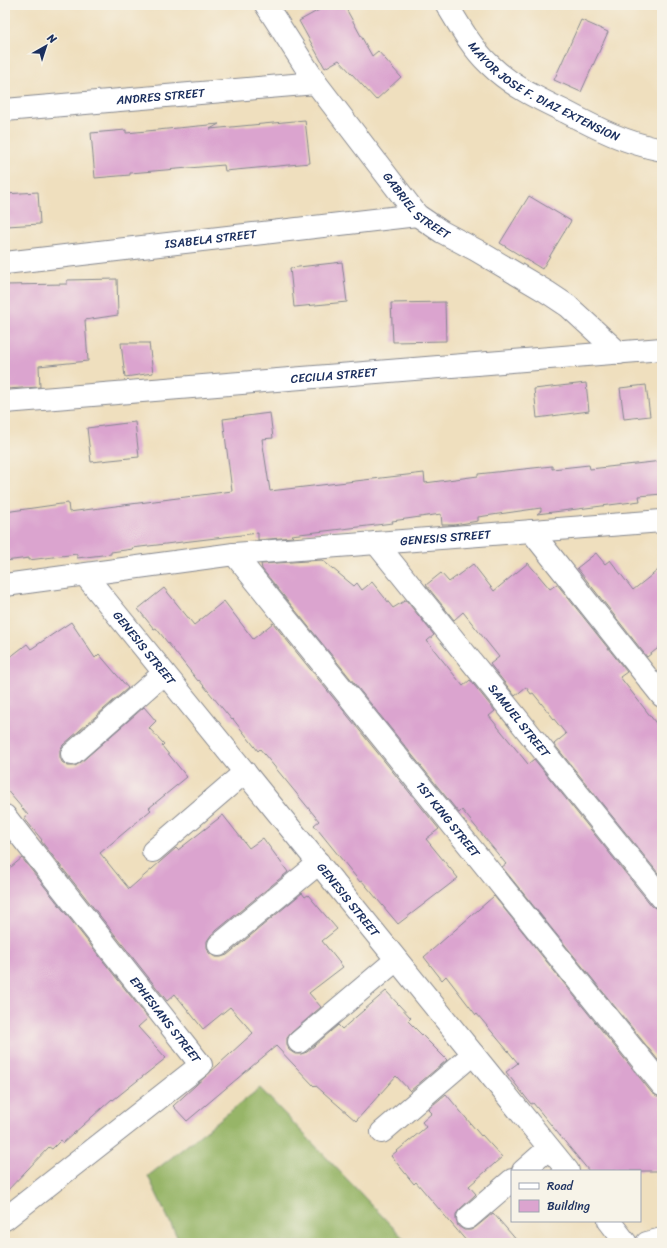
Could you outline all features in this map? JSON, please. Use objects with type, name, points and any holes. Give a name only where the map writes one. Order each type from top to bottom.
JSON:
[{"type":"street","name":"GABRIEL STREET","points":[[266,5],[316,83],[417,215],[442,232],[476,250],[568,306],[618,353]]},
{"type":"street","name":"MAYOR JOSE F. DIAZ EXTENSION","points":[[447,5],[469,40],[488,64],[509,81],[540,100],[615,137],[646,147],[662,150]]},
{"type":"street","name":"ANDRES STREET","points":[[5,110],[316,83]]},
{"type":"street","name":"ISABELA STREET","points":[[5,263],[417,215]]},
{"type":"street","name":"CECILIA STREET","points":[[5,402],[662,349]]},
{"type":"street","name":"GENESIS STREET","points":[[85,575],[234,554],[662,521]]},
{"type":"street","points":[[530,531],[662,696]]},
{"type":"street","name":"SAMUEL STREET","points":[[376,543],[662,898]]},
{"type":"street","name":"1ST KING STREET","points":[[234,554],[662,1085]]},
{"type":"street","name":"GENESIS STREET","points":[[85,575],[567,1170]]},
{"type":"street","points":[[5,585],[85,575]]},
{"type":"street","points":[[72,754],[164,673]]},
{"type":"street","points":[[153,851],[245,772]]},
{"type":"street","name":"EPHESIANS STREET","points":[[5,816],[201,1065],[5,1219]]},
{"type":"street","points":[[219,945],[319,863]]},
{"type":"street","points":[[299,1042],[396,960]]},
{"type":"street","points":[[382,1132],[473,1054]]},
{"type":"street","points":[[524,1170],[549,1148]]},
{"type":"street","points":[[468,1218],[511,1181]]},
{"type":"street","points":[[609,1222],[626,1243]]},
{"type":"street","points":[[647,1243],[662,1239]]},
{"type":"green space","points":[[260,1088],[408,1243],[180,1243],[148,1176]]},
{"type":"building","points":[[328,5],[344,5],[372,56],[378,51],[401,77],[376,100],[339,60],[325,68],[299,21]]},
{"type":"building","points":[[581,20],[608,32],[581,92],[554,80]]},
{"type":"building","points":[[305,120],[310,163],[225,171],[224,165],[130,173],[130,175],[95,178],[91,133],[126,130],[126,133],[219,124],[210,129]]},
{"type":"building","points":[[38,192],[40,224],[7,226],[5,194]]},
{"type":"building","points":[[529,196],[571,221],[542,269],[500,243]]},
{"type":"building","points":[[342,262],[347,302],[294,307],[290,268]]},
{"type":"building","points":[[117,279],[118,315],[85,320],[88,361],[39,366],[40,387],[5,389],[5,285],[67,284],[67,280]]},
{"type":"building","points":[[445,302],[446,341],[393,342],[391,303]]},
{"type":"building","points":[[121,343],[149,343],[153,373],[125,377]]},
{"type":"building","points":[[586,383],[589,411],[537,418],[534,389]]},
{"type":"building","points":[[646,385],[650,416],[624,419],[620,388]]},
{"type":"building","points":[[270,413],[273,438],[262,439],[270,491],[424,473],[425,483],[478,476],[478,474],[552,466],[552,469],[589,465],[590,469],[662,461],[662,494],[639,496],[640,501],[594,507],[537,514],[541,511],[541,508],[478,517],[478,521],[454,525],[442,525],[441,514],[392,521],[393,523],[291,535],[293,537],[258,540],[258,533],[132,548],[133,549],[111,552],[111,554],[77,558],[77,554],[29,560],[29,558],[5,561],[5,512],[68,503],[69,512],[232,491],[223,419]]},
{"type":"building","points":[[135,422],[139,457],[91,462],[87,428]]},
{"type":"building","points":[[596,553],[605,564],[610,560],[633,590],[662,567],[662,645],[647,657],[577,568]]},
{"type":"building","points":[[322,560],[354,586],[357,583],[362,590],[372,582],[393,608],[406,600],[434,635],[427,641],[463,686],[470,680],[495,711],[489,716],[528,764],[534,759],[652,906],[662,910],[662,1065],[502,867],[506,864],[462,810],[459,813],[262,569],[261,564]]},
{"type":"building","points":[[528,563],[550,589],[557,584],[627,672],[620,677],[662,731],[662,878],[554,744],[566,734],[533,693],[531,694],[526,687],[515,696],[490,664],[499,657],[463,612],[454,620],[426,585],[441,573],[449,582],[473,564],[494,591]]},
{"type":"building","points":[[164,588],[194,625],[224,601],[253,639],[273,623],[439,829],[426,839],[458,878],[398,924],[362,881],[360,882],[314,825],[319,821],[260,749],[258,751],[233,719],[232,720],[199,680],[198,681],[156,628],[154,629],[138,609]]},
{"type":"building","points":[[71,622],[95,658],[99,654],[128,688],[63,745],[60,750],[62,762],[68,766],[75,766],[80,763],[144,707],[156,721],[149,728],[164,744],[162,746],[187,777],[149,808],[151,810],[100,853],[129,889],[176,848],[178,850],[223,815],[249,848],[263,838],[288,872],[211,935],[207,941],[209,953],[215,957],[227,955],[302,893],[305,897],[308,895],[337,929],[322,941],[343,967],[309,993],[321,1007],[287,1038],[289,1050],[295,1054],[307,1052],[338,1025],[342,1029],[386,991],[411,1018],[408,1021],[447,1060],[410,1091],[396,1076],[356,1121],[315,1085],[314,1086],[276,1046],[187,1121],[173,1106],[253,1033],[230,1007],[203,1029],[175,994],[167,1001],[41,841],[42,840],[24,818],[28,815],[5,788],[5,661],[27,644],[31,649]]},
{"type":"building","points":[[22,858],[148,1018],[138,1027],[166,1058],[113,1100],[112,1099],[63,1143],[61,1140],[52,1149],[49,1147],[5,1193],[5,872]]},
{"type":"building","points":[[494,896],[652,1093],[662,1097],[662,1171],[588,1170],[533,1103],[531,1104],[506,1072],[518,1063],[477,1014],[476,1015],[446,976],[442,980],[424,957]]},
{"type":"building","points":[[446,1094],[481,1136],[482,1135],[502,1157],[469,1186],[476,1194],[456,1214],[458,1226],[464,1230],[471,1230],[493,1213],[519,1243],[468,1243],[416,1182],[414,1184],[391,1156],[426,1127],[422,1122],[432,1113],[428,1109]]}]
